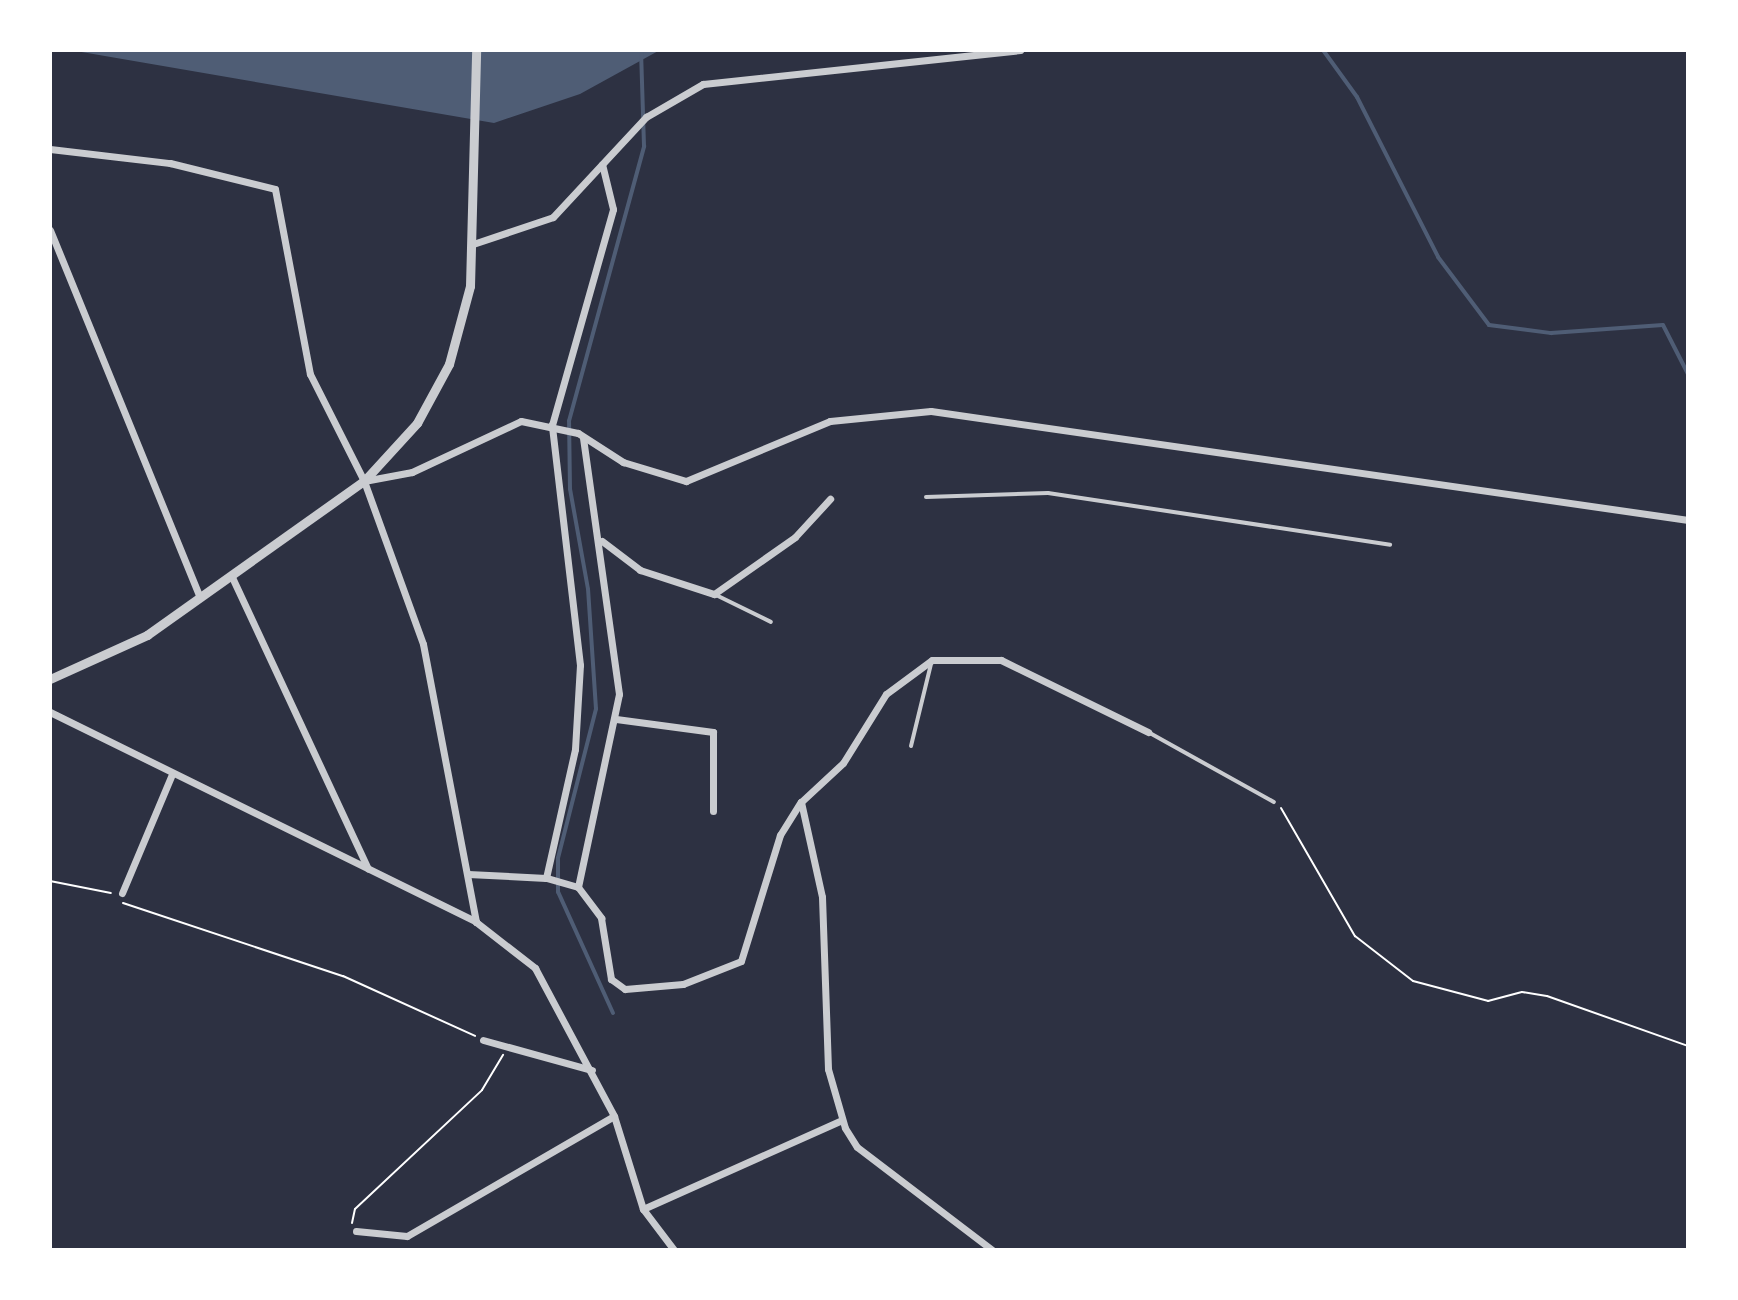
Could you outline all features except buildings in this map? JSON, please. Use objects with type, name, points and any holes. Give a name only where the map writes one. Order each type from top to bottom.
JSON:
[{"type":"street","points":[[50,679],[121,651],[200,598],[364,481],[417,423],[449,364],[473,244],[476,50]]},
{"type":"street","points":[[473,244],[553,217],[646,117],[714,81],[1020,50]]},
{"type":"street","points":[[50,149],[267,182],[281,201],[298,336],[327,413],[364,481],[423,644],[476,922]]},
{"type":"street","points":[[549,879],[575,749],[580,665],[556,426],[613,209],[602,164]]},
{"type":"street","points":[[50,230],[200,598]]},
{"type":"street","points":[[364,481],[412,472],[521,421],[556,426],[580,436],[623,462],[686,481],[830,421],[931,411],[1688,520]]},
{"type":"street","points":[[578,887],[616,719],[618,665],[602,541],[580,436]]},
{"type":"street","points":[[602,541],[640,570],[714,594],[795,537],[830,499]]},
{"type":"street","points":[[231,575],[368,869]]},
{"type":"street","points":[[468,874],[549,879],[578,887],[601,918],[611,979],[625,989],[717,976],[741,961],[755,935],[768,863],[801,802],[843,763],[886,694],[932,660],[1001,660],[1148,732]]},
{"type":"street","points":[[50,712],[476,922],[535,968],[614,1116],[643,1209],[674,1250]]},
{"type":"street","points":[[616,719],[713,732],[713,811]]},
{"type":"street","points":[[122,893],[172,774]]},
{"type":"street","points":[[801,802],[822,897],[828,1069],[842,1120],[857,1147],[992,1250]]},
{"type":"street","points":[[483,1040],[505,1049],[592,1070]]},
{"type":"street","points":[[356,1231],[407,1236],[614,1116]]},
{"type":"street","points":[[643,1209],[842,1120]]},
{"type":"lane","points":[[926,497],[1048,493],[1390,545]]},
{"type":"lane","points":[[714,594],[771,622]]},
{"type":"lane","points":[[911,746],[932,660]]},
{"type":"lane","points":[[1148,732],[1274,802]]},
{"type":"path","points":[[1274,802],[1295,825],[1355,936],[1413,981],[1488,1001],[1522,992],[1547,996],[1688,1046]]},
{"type":"path","points":[[50,881],[122,893],[126,906],[343,976],[483,1040]]},
{"type":"path","points":[[356,1231],[355,1209],[482,1090],[505,1049]]},
{"type":"water","points":[[70,50],[660,50],[580,94],[494,123]]},
{"type":"waterway","points":[[613,1013],[558,892],[558,858],[596,709],[588,589],[570,489],[569,421],[644,146],[641,50]]},
{"type":"waterway","points":[[1323,50],[1357,97],[1438,257],[1489,325],[1551,333],[1663,325],[1688,374]]}]
